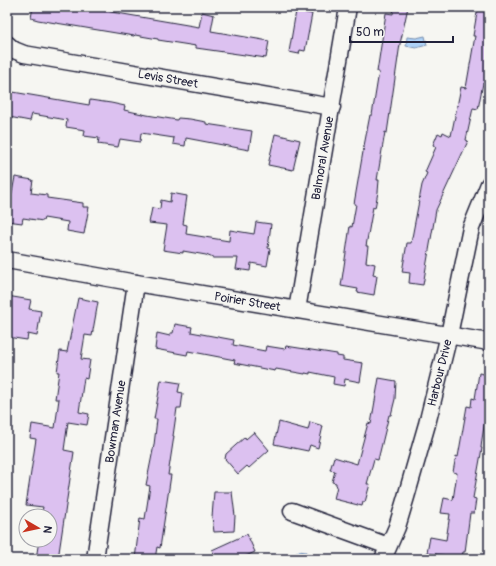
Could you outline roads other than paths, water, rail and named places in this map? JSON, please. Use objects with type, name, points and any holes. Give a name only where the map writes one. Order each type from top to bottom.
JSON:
[{"type":"street","name":"Balmoral Avenue","points":[[298,310],[348,7]]},
{"type":"street","name":"Levis Street","points":[[7,44],[14,50],[24,54],[332,107]]},
{"type":"street","name":"Harbour Drive","points":[[386,553],[406,497],[427,424],[449,335],[471,228],[489,184]]},
{"type":"street","name":"Poirier Street","points":[[7,260],[489,342]]},
{"type":"street","name":"Bowman Avenue","points":[[95,559],[136,283]]},
{"type":"street","points":[[292,511],[386,553]]},
{"type":"water","points":[[425,36],[427,45],[416,48],[406,46],[407,37],[416,38]]},
{"type":"water","points":[[299,551],[306,552],[308,559],[289,559]]}]
